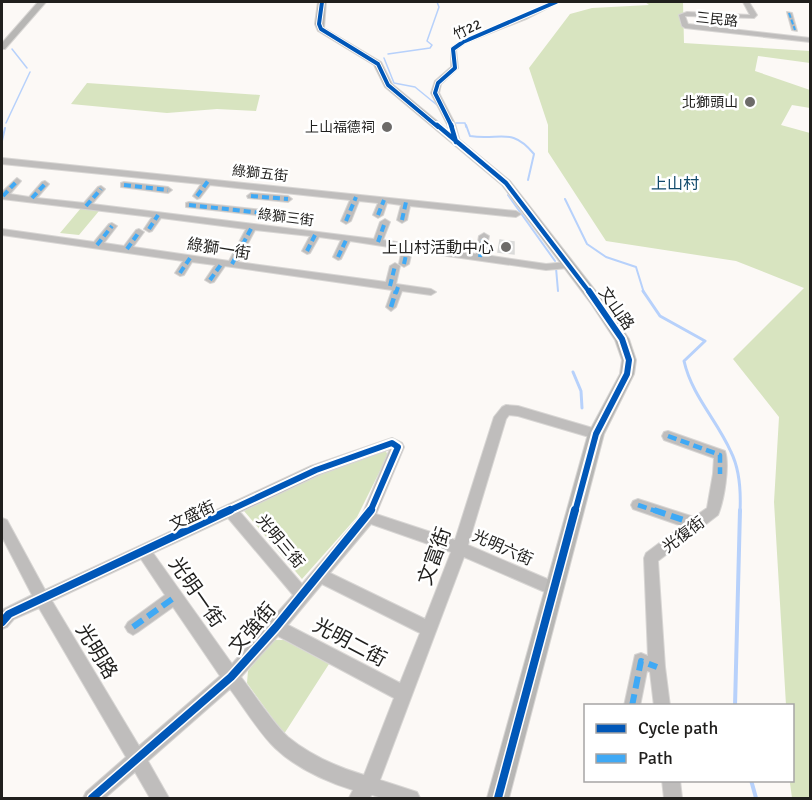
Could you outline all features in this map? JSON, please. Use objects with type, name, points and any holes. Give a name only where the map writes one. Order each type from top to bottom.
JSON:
[{"type":"main road","points":[[2,41],[37,2]]},
{"type":"main road","points":[[2,47],[42,2]]},
{"type":"main road","name":"文山路","points":[[322,2],[319,24],[321,29],[378,64],[388,85],[506,183],[622,339],[629,360],[627,374],[596,434],[498,798]]},
{"type":"street","name":"竹22","points":[[456,142],[451,124],[435,93],[438,83],[455,68],[453,48],[530,16],[556,2]]},
{"type":"street","name":"三民路","points":[[746,2],[752,9],[752,17],[687,14],[682,15],[685,26],[810,40]]},
{"type":"street","points":[[789,13],[795,30]]},
{"type":"street","name":"綠獅五街","points":[[2,161],[516,214]]},
{"type":"street","points":[[2,196],[17,181]]},
{"type":"street","points":[[197,196],[208,181]]},
{"type":"street","points":[[32,198],[45,184]]},
{"type":"street","points":[[124,185],[168,190]]},
{"type":"street","points":[[86,207],[101,189]]},
{"type":"street","name":"綠獅三街","points":[[2,196],[378,242],[546,267],[567,265]]},
{"type":"street","points":[[251,196],[288,199]]},
{"type":"street","points":[[346,220],[356,197]]},
{"type":"street","points":[[378,242],[384,200]]},
{"type":"street","points":[[402,220],[406,202]]},
{"type":"street","points":[[189,205],[280,215]]},
{"type":"street","points":[[127,249],[158,215]]},
{"type":"street","points":[[97,245],[112,226]]},
{"type":"street","points":[[210,280],[227,264],[252,227]]},
{"type":"street","name":"綠獅一街","points":[[2,232],[431,292]]},
{"type":"street","points":[[307,251],[315,235]]},
{"type":"street","points":[[480,256],[484,236]]},
{"type":"street","points":[[338,257],[346,238]]},
{"type":"street","points":[[391,307],[400,265],[408,246]]},
{"type":"street","points":[[180,273],[190,258]]},
{"type":"street","name":"文富街","points":[[358,798],[369,785],[460,548],[500,417],[506,410],[518,411],[596,434]]},
{"type":"street","name":"光復街","points":[[662,704],[657,667],[651,558],[712,511],[720,474],[720,455],[668,436]]},
{"type":"street","name":"文盛街","points":[[2,622],[9,614],[327,466],[382,445],[392,443],[398,447]]},
{"type":"street","name":"文強街","points":[[92,798],[231,677],[276,627],[368,517],[398,447]]},
{"type":"street","points":[[638,505],[695,525]]},
{"type":"street","name":"光明三街","points":[[231,511],[302,595]]},
{"type":"street","name":"光明六街","points":[[368,517],[460,548],[554,589]]},
{"type":"street","name":"光明路","points":[[2,524],[42,599],[160,798]]},
{"type":"street","name":"光明一街","points":[[144,552],[231,677],[282,742],[308,761],[340,777],[411,798]]},
{"type":"street","points":[[319,575],[428,629]]},
{"type":"street","points":[[134,627],[175,597]]},
{"type":"street","name":"光明二街","points":[[276,627],[404,694]]},
{"type":"street","points":[[632,704],[641,661],[657,667]]},
{"type":"street","points":[[671,782],[673,798]]},
{"type":"green space","points":[[645,2],[683,2],[684,43],[810,51],[810,63],[758,56],[755,71],[810,90],[810,108],[792,105],[781,125],[810,133],[810,798],[792,798],[790,783],[794,782],[794,704],[786,704],[774,502],[779,417],[733,359],[804,288],[736,261],[606,241],[548,152],[548,125],[529,68],[570,14],[592,8],[649,5]]},
{"type":"green space","points":[[87,83],[260,95],[256,111],[217,109],[167,113],[71,104]]},
{"type":"green space","points":[[81,208],[99,211],[79,235],[60,233]]},
{"type":"green space","points":[[385,450],[388,455],[357,517],[302,579],[244,511],[313,476]]},
{"type":"green space","points":[[273,640],[284,640],[329,664],[284,734],[247,683],[248,671]]},
{"type":"building","name":"上山村活動中心","points":[[500,240],[514,242],[514,254],[498,252]]},
{"type":"waterway","points":[[388,54],[430,48],[432,45],[427,41],[439,7],[437,2]]},
{"type":"waterway","points":[[12,49],[27,68]]},
{"type":"waterway","points":[[384,58],[394,83],[415,87],[437,105]]},
{"type":"waterway","points":[[6,123],[30,72]]},
{"type":"waterway","points":[[456,123],[465,123],[466,127]]},
{"type":"waterway","points":[[466,125],[470,136],[512,137],[526,145],[534,154],[528,180]]},
{"type":"waterway","points":[[2,141],[5,128]]},
{"type":"waterway","points":[[508,195],[555,261]]},
{"type":"waterway","points":[[565,199],[587,244],[606,257],[636,267],[644,292]]},
{"type":"waterway","points":[[556,268],[558,291]]},
{"type":"waterway","points":[[644,292],[660,316],[705,341],[684,361],[699,397],[734,459],[739,481],[740,510]]},
{"type":"waterway","points":[[573,372],[581,391],[582,408]]},
{"type":"waterway","points":[[735,704],[740,510]]},
{"type":"waterway","points":[[752,782],[756,798]]},
{"type":"marked path","points":[[789,13],[795,30]]},
{"type":"marked path","points":[[3,196],[17,181]]},
{"type":"marked path","points":[[197,196],[208,181]]},
{"type":"marked path","points":[[32,198],[45,184]]},
{"type":"marked path","points":[[124,185],[168,190]]},
{"type":"marked path","points":[[86,206],[101,189]]},
{"type":"marked path","points":[[251,196],[288,199]]},
{"type":"marked path","points":[[346,221],[356,197]]},
{"type":"marked path","points":[[378,215],[384,200]]},
{"type":"marked path","points":[[402,220],[406,202]]},
{"type":"marked path","points":[[189,205],[281,215]]},
{"type":"marked path","points":[[149,229],[158,215]]},
{"type":"marked path","points":[[378,242],[385,222]]},
{"type":"marked path","points":[[97,245],[112,226]]},
{"type":"marked path","points":[[232,264],[252,227]]},
{"type":"marked path","points":[[127,249],[139,232]]},
{"type":"marked path","points":[[307,251],[315,235]]},
{"type":"marked path","points":[[480,257],[484,236]]},
{"type":"marked path","points":[[338,257],[347,238]]},
{"type":"marked path","points":[[404,264],[408,246]]},
{"type":"marked path","points":[[180,273],[190,258]]},
{"type":"marked path","points":[[210,280],[222,263]]},
{"type":"marked path","points":[[390,286],[395,266]]},
{"type":"marked path","points":[[391,307],[398,287]]},
{"type":"marked path","points":[[668,436],[720,455],[720,474]]},
{"type":"marked path","points":[[638,505],[695,524]]},
{"type":"marked path","points":[[133,627],[175,597]]},
{"type":"marked path","points":[[632,704],[641,661],[657,667]]},
{"type":"cycle path","points":[[322,2],[319,24],[321,29],[378,64],[388,85],[506,183],[597,302],[622,339],[629,360],[627,374],[596,434],[498,798]]},
{"type":"cycle path","points":[[456,142],[451,124],[435,93],[438,83],[455,68],[453,49],[463,42],[524,18],[556,2]]},
{"type":"cycle path","points":[[2,622],[9,614],[316,470],[382,445],[392,443],[398,447],[368,517],[276,627],[231,677],[92,798]]},
{"type":"place","name":"北獅頭山","points":[[750,102]]},
{"type":"place","name":"上山福德祠","points":[[387,127]]},
{"type":"place","name":"上山村活動中心","points":[[506,247]]},
{"type":"district","name":"上山村","points":[[675,183]]}]
